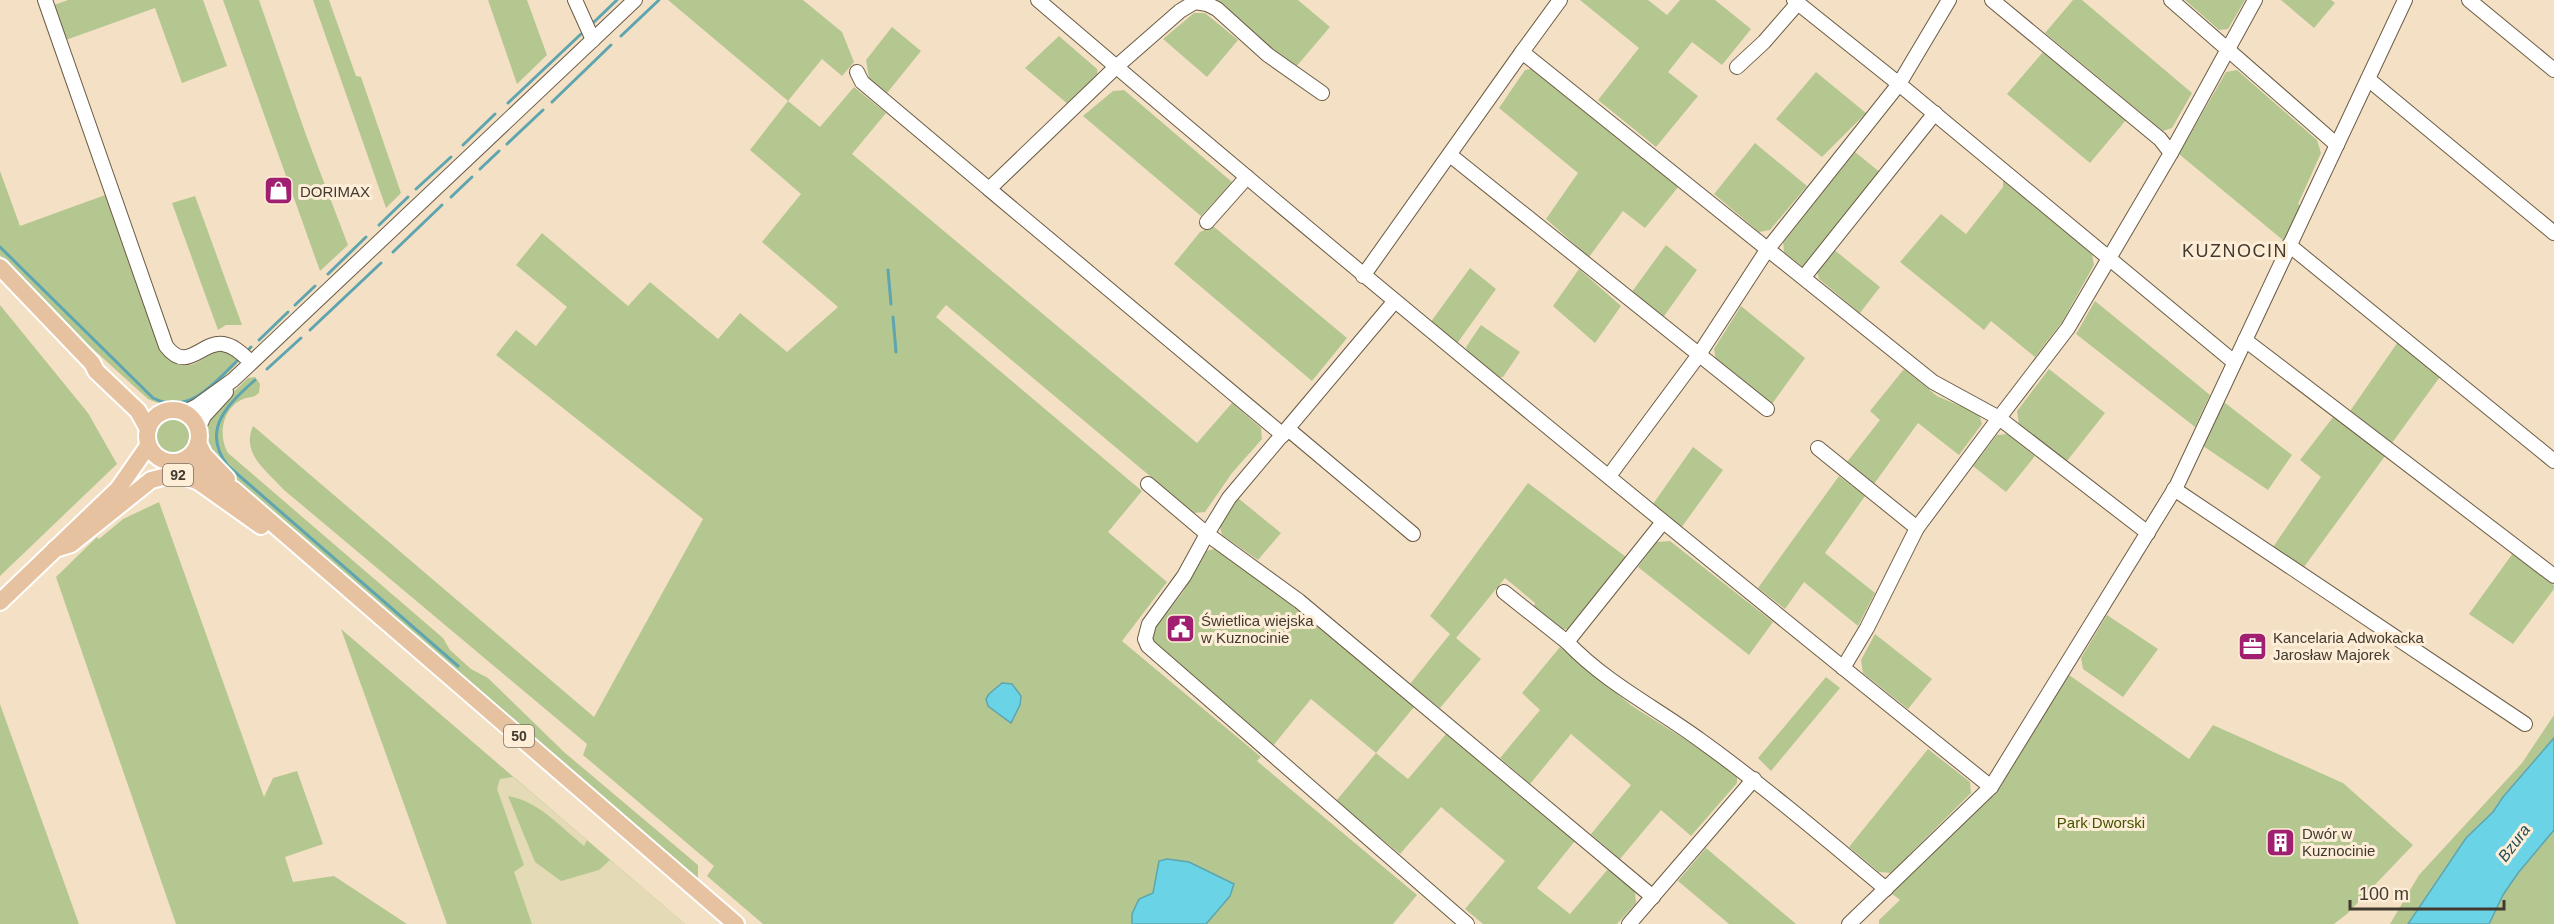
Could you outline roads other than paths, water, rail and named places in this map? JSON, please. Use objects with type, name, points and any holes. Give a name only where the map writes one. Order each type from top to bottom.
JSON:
[{"type":"main road","points":[[0,267],[92,363],[96,371],[138,411],[148,438],[163,460],[176,462],[185,459],[195,451],[198,436]]},
{"type":"main road","points":[[92,363],[101,366],[146,405],[165,412],[183,413]]},
{"type":"main road","points":[[148,438],[156,418],[165,412]]},
{"type":"main road","name":"50","points":[[183,413],[190,417],[204,455],[234,490]]},
{"type":"main road","name":"92","points":[[118,489],[148,438]]},
{"type":"main road","name":"50","points":[[185,459],[234,490],[736,924]]},
{"type":"main road","name":"92","points":[[0,602],[118,489],[163,460]]},
{"type":"main road","name":"92","points":[[55,549],[83,536],[152,480],[165,475],[178,475],[199,482],[278,539],[302,549]]},
{"type":"street","points":[[45,0],[166,346],[174,354],[184,357],[216,344],[225,344],[236,349],[251,362]]},
{"type":"street","points":[[576,0],[593,40]]},
{"type":"street","points":[[183,413],[197,406],[233,380],[635,0]]},
{"type":"street","points":[[1038,0],[1394,302],[1991,787]]},
{"type":"street","points":[[1363,276],[1560,0]]},
{"type":"street","points":[[1609,476],[1698,356],[1767,250],[1899,84],[1949,0]]},
{"type":"street","points":[[1992,0],[2160,139],[2171,153]]},
{"type":"street","points":[[2171,0],[2337,145]]},
{"type":"street","points":[[1843,668],[1867,628],[1917,528],[2068,327],[2171,153],[2255,0]]},
{"type":"street","points":[[1855,922],[1991,787],[2148,533],[2174,489],[2405,0]]},
{"type":"street","points":[[2469,0],[2554,70]]},
{"type":"street","points":[[989,189],[1116,67],[1180,11],[1195,2],[1202,1],[1217,9],[1268,55],[1322,93]]},
{"type":"street","points":[[1737,67],[1764,42],[1796,1],[1935,113],[2234,362]]},
{"type":"street","points":[[1522,52],[1933,382],[1999,418],[2148,533]]},
{"type":"street","points":[[857,72],[862,82],[989,189],[1413,534]]},
{"type":"street","points":[[2368,79],[2554,233]]},
{"type":"street","points":[[1804,277],[1935,113]]},
{"type":"street","points":[[1450,155],[1767,409]]},
{"type":"street","points":[[1208,222],[1247,177]]},
{"type":"street","points":[[2289,245],[2554,461]]},
{"type":"street","points":[[1394,302],[1229,498],[1184,576],[1149,624],[1145,639],[1148,646],[1467,924]]},
{"type":"street","points":[[2245,340],[2554,576]]},
{"type":"street","points":[[198,436],[204,416],[228,390],[233,380]]},
{"type":"street","points":[[1818,448],[1917,528]]},
{"type":"street","points":[[1148,484],[1207,534],[1299,601],[1653,897]]},
{"type":"street","points":[[2174,489],[2524,724]]},
{"type":"street","points":[[1567,642],[1663,522]]},
{"type":"street","points":[[1504,592],[1631,696],[1690,733],[1754,779],[1886,889]]},
{"type":"street","points":[[1629,924],[1754,779]]},
{"type":"water","points":[[1002,683],[1012,684],[1021,696],[1020,705],[1011,723],[988,706],[986,699]]},
{"type":"water","name":"Bzura","points":[[2554,738],[2554,830],[2518,873],[2503,895],[2489,924],[2408,924],[2466,838],[2493,812],[2503,797]]},
{"type":"water","points":[[1167,859],[1189,862],[1234,884],[1230,896],[1206,924],[1132,924],[1132,914],[1139,899],[1153,893],[1159,861]]},
{"type":"waterway","points":[[594,22],[617,0]]},
{"type":"waterway","points":[[621,36],[659,0]]},
{"type":"waterway","points":[[508,103],[581,34]]},
{"type":"waterway","points":[[552,102],[611,45]]},
{"type":"waterway","points":[[507,144],[543,110]]},
{"type":"waterway","points":[[463,145],[495,114]]},
{"type":"waterway","points":[[480,169],[499,151]]},
{"type":"waterway","points":[[416,189],[451,157]]},
{"type":"waterway","points":[[451,197],[472,177]]},
{"type":"waterway","points":[[379,225],[408,197]]},
{"type":"waterway","points":[[393,252],[442,205]]},
{"type":"waterway","points":[[328,274],[366,237]]},
{"type":"waterway","points":[[0,247],[153,398],[166,403],[189,400],[209,388],[237,361]]},
{"type":"waterway","points":[[310,330],[381,263]]},
{"type":"waterway","points":[[888,270],[891,304]]},
{"type":"waterway","points":[[295,305],[315,286]]},
{"type":"waterway","points":[[259,340],[288,312]]},
{"type":"waterway","points":[[893,317],[896,352]]},
{"type":"waterway","points":[[267,369],[301,338]]},
{"type":"waterway","points":[[255,380],[227,408],[217,429],[220,453],[228,466],[458,666]]},
{"type":"place","name":"DORIMAX","points":[[279,191]]},
{"type":"place","name":"Świetlica wiejska w Kuznocinie","points":[[1180,629]]},
{"type":"place","name":"Kancelaria Adwokacka Jarosław Majorek","points":[[2252,646]]},
{"type":"place","name":"Dwór w Kuznocinie","points":[[2281,842]]},
{"type":"district","name":"KUZNOCIN","points":[[2235,251]]},
{"type":"park label","name":"Park Dworski","points":[[2101,822]]}]
